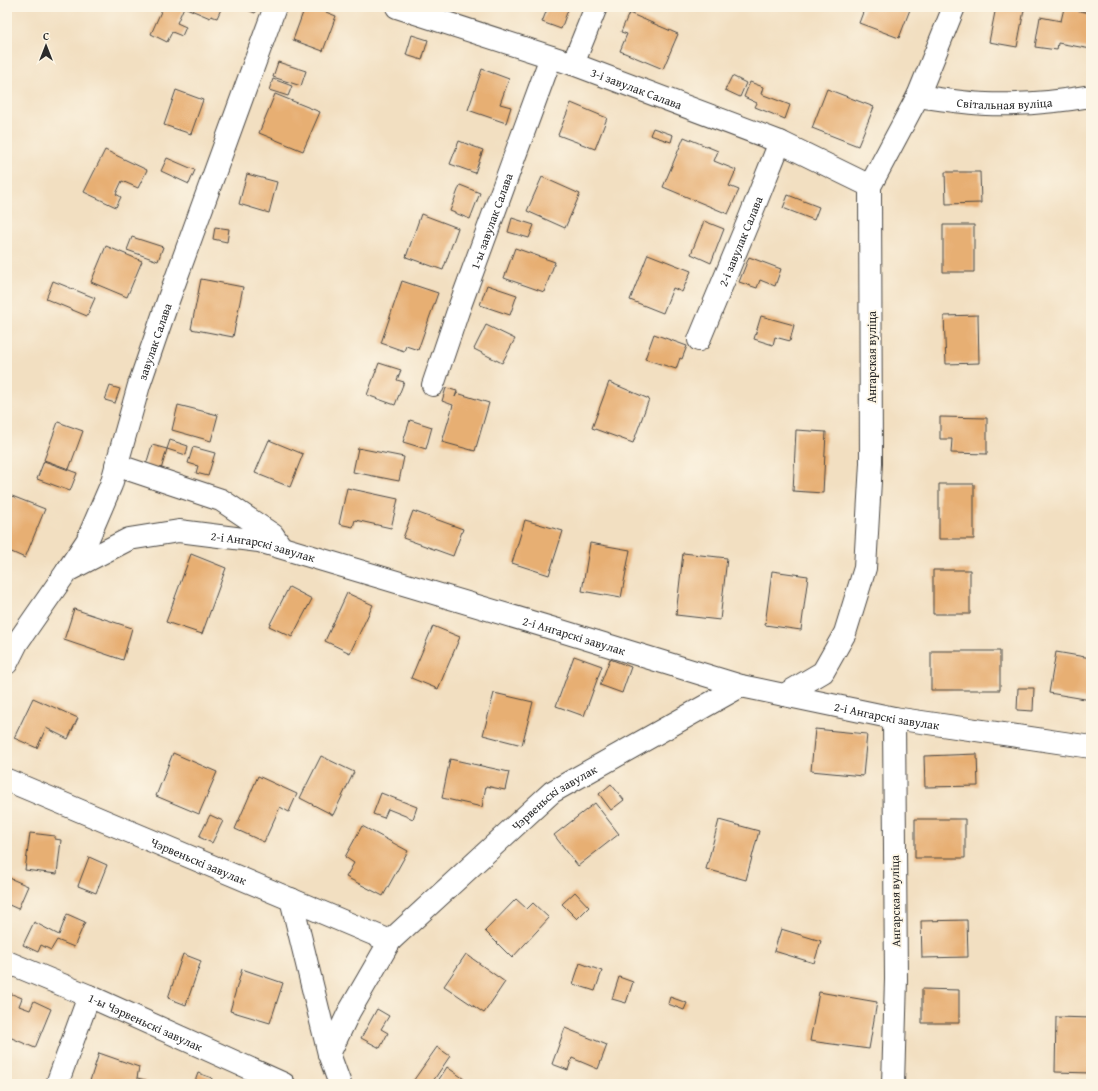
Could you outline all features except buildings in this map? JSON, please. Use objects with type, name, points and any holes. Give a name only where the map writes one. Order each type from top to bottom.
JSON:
[{"type":"street","name":"завулак Салава","points":[[7,663],[17,643],[87,541],[111,485],[139,385],[169,298],[276,7]]},
{"type":"street","name":"3-і завулак Салава","points":[[397,7],[573,64],[780,142],[870,186]]},
{"type":"street","points":[[573,64],[596,7]]},
{"type":"street","name":"Ангарская вуліца","points":[[784,695],[823,672],[845,634],[865,568],[871,463],[870,186],[918,96],[954,7]]},
{"type":"street","name":"1-ы завулак Салава","points":[[433,385],[458,311],[551,57]]},
{"type":"street","name":"Світальная вуліца","points":[[918,96],[985,104],[1015,104],[1091,96]]},
{"type":"street","name":"2-і завулак Салава","points":[[699,340],[780,142]]},
{"type":"street","points":[[116,465],[221,500],[273,534],[281,547]]},
{"type":"street","name":"2-і Ангарскі завулак","points":[[67,571],[129,539],[179,532],[259,541],[741,686],[894,718],[1091,747]]},
{"type":"street","name":"Чэрвеньскі завулак","points":[[329,1054],[349,1012],[390,941],[552,792],[741,686]]},
{"type":"street","name":"Ангарская вуліца","points":[[893,1084],[896,979],[894,718]]},
{"type":"street","name":"Чэрвеньскі завулак","points":[[7,780],[390,941]]},
{"type":"street","points":[[291,900],[329,1054],[340,1084]]},
{"type":"street","name":"1-ы Чэрвеньскі завулак","points":[[7,962],[89,996],[284,1084]]},
{"type":"street","points":[[57,1084],[89,996]]}]
